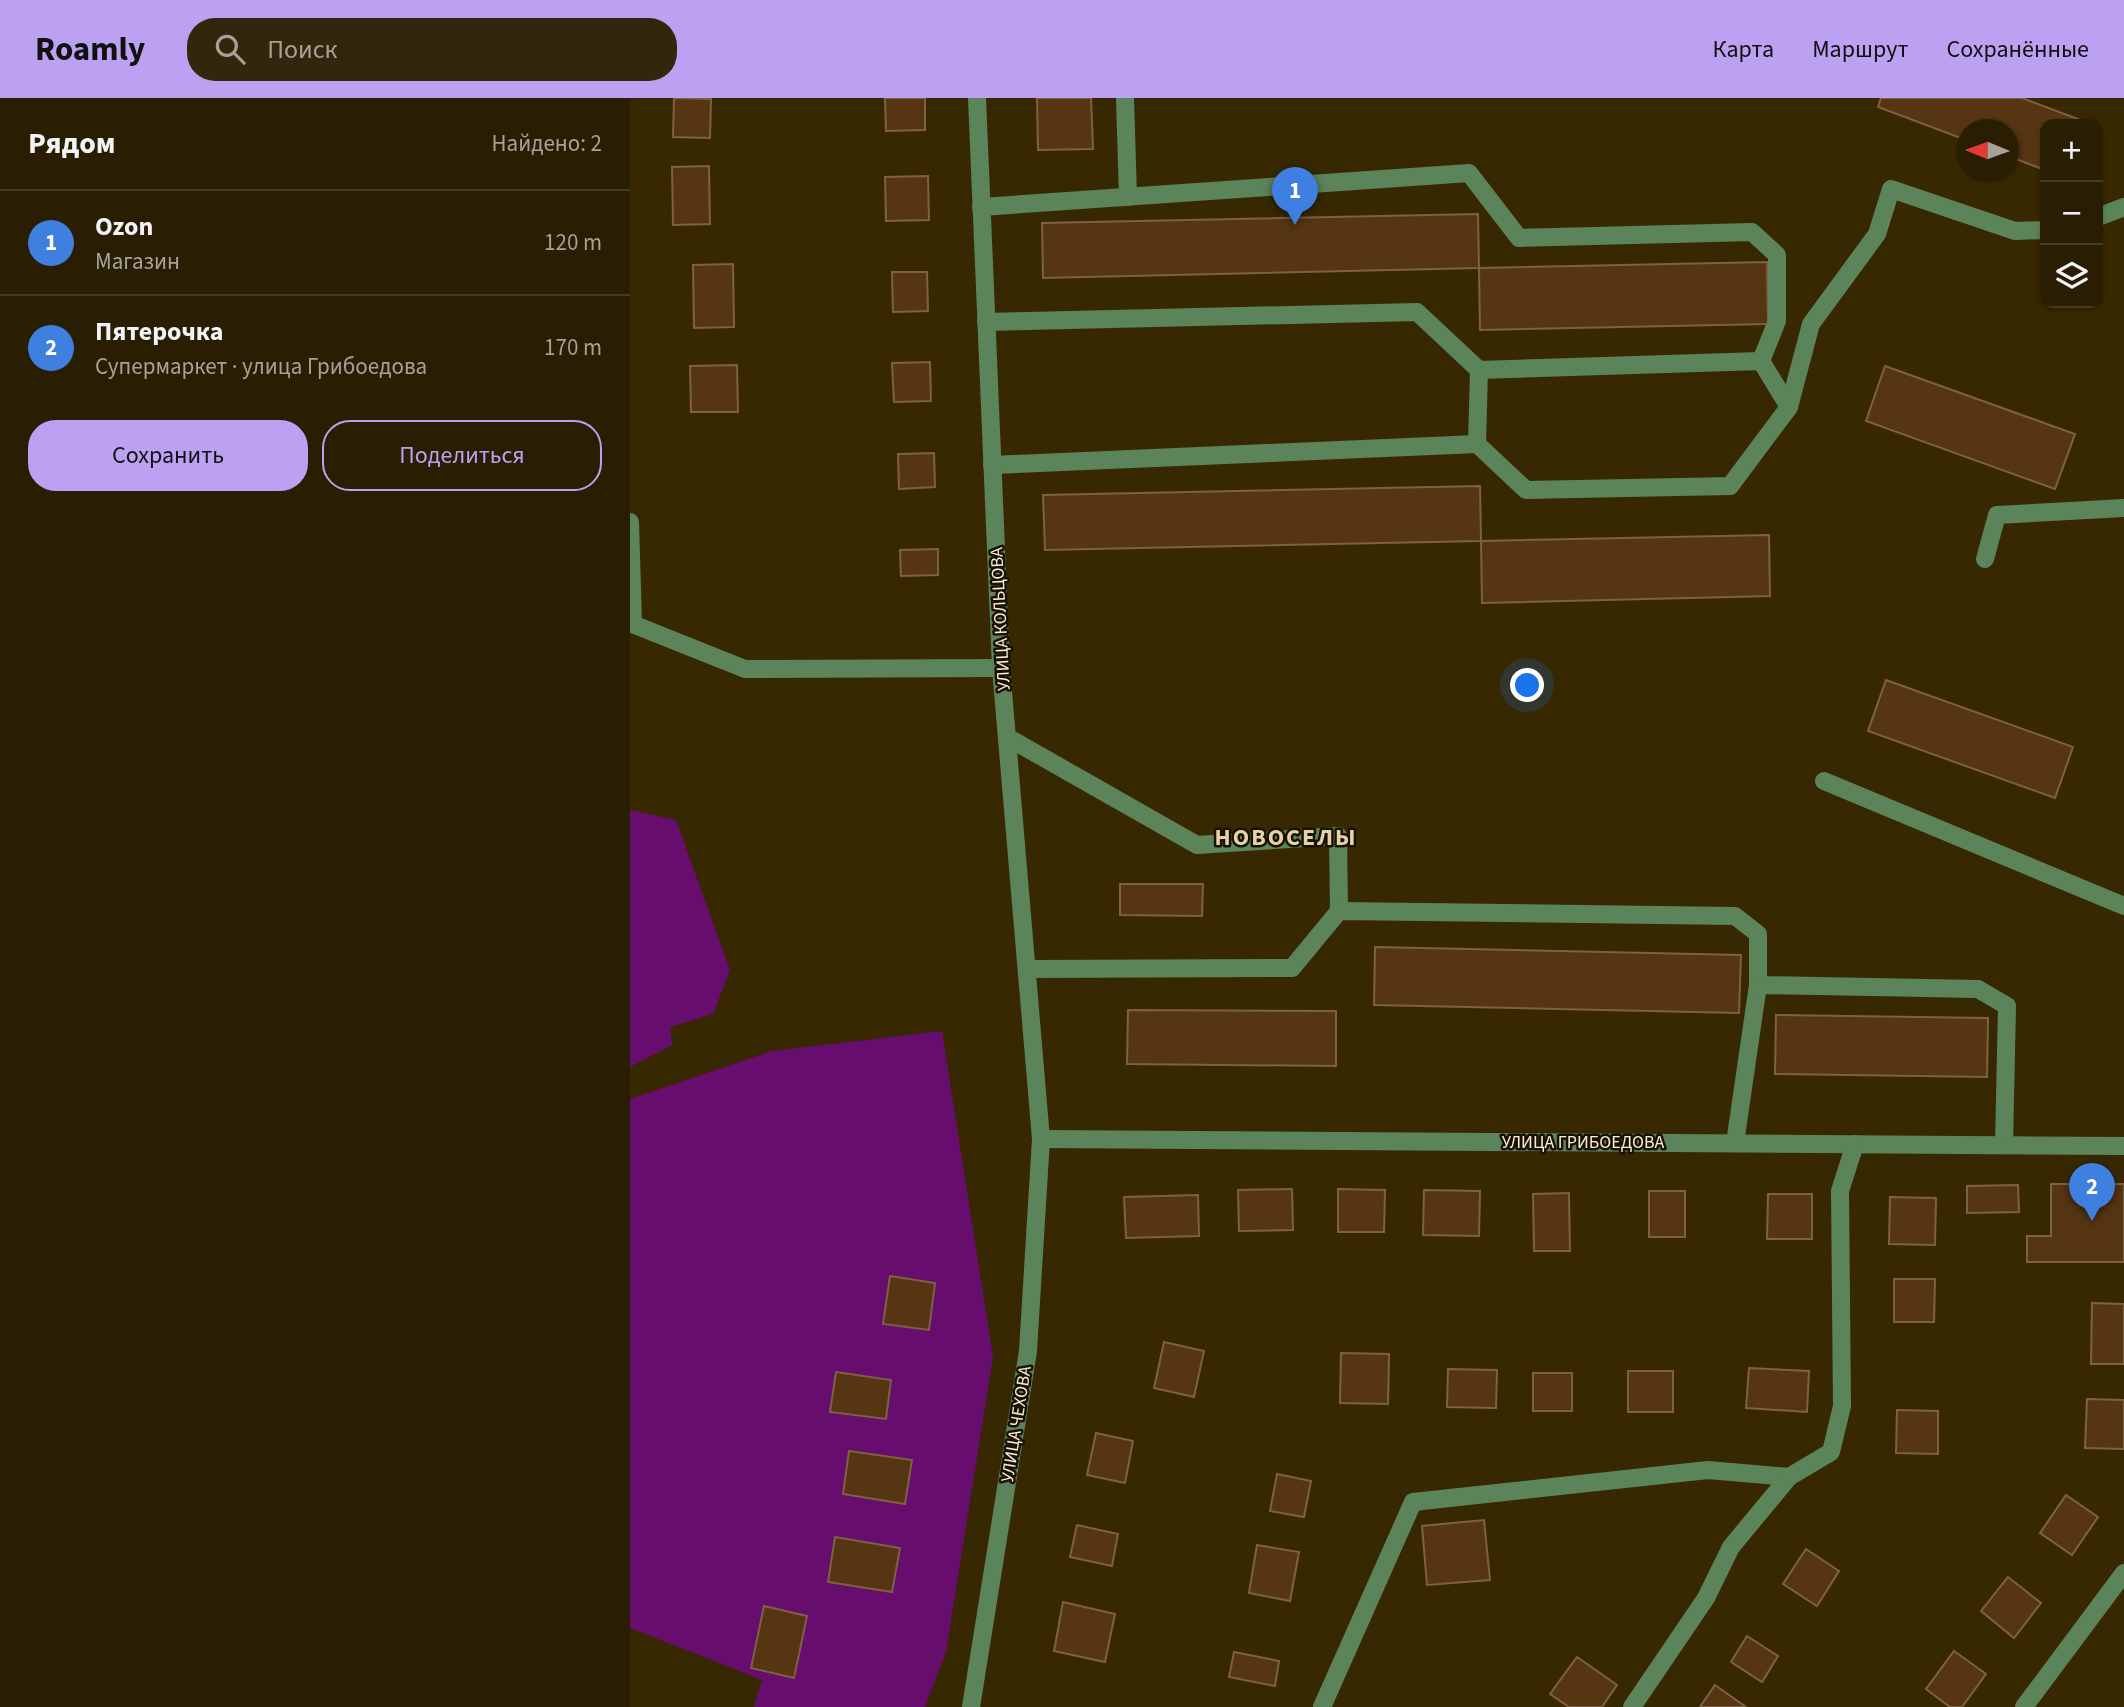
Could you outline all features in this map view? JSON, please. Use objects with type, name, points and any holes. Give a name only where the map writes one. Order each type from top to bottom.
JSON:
[{"type":"street","name":"УЛИЦА КОЛЬЦОВА","points":[[977,98],[1001,668],[1041,1139]]},
{"type":"street","points":[[1125,98],[1128,197]]},
{"type":"street","points":[[981,207],[1469,173],[1519,238],[1752,232],[1777,255],[1777,321],[1761,361]]},
{"type":"street","points":[[1479,370],[1478,444],[1525,490],[1730,486],[1789,407],[1811,324],[1877,234],[1891,189],[2015,231],[2040,230]]},
{"type":"street","points":[[2103,215],[2124,207]]},
{"type":"street","points":[[986,322],[1418,312],[1479,370],[1761,361]]},
{"type":"street","points":[[1761,361],[1789,407]]},
{"type":"street","points":[[992,465],[1478,444]]},
{"type":"street","points":[[1985,559],[1997,515],[2124,508]]},
{"type":"street","points":[[630,522],[632,623],[744,669],[1001,668]]},
{"type":"street","points":[[1007,737],[1197,845],[1338,836],[1339,911],[1292,968],[1027,969]]},
{"type":"street","points":[[1824,781],[2124,906]]},
{"type":"street","points":[[1339,911],[1735,916],[1758,934],[1758,985],[1735,1143]]},
{"type":"street","points":[[1758,985],[1978,989],[2007,1006],[2004,1145]]},
{"type":"street","name":"УЛИЦА ГРИБОЕДОВА","points":[[1041,1139],[2124,1146]]},
{"type":"street","name":"УЛИЦА ЧЕХОВА","points":[[971,1707],[1028,1350],[1041,1139]]},
{"type":"street","points":[[1632,1707],[1706,1598],[1731,1547],[1788,1477],[1831,1452],[1842,1406],[1840,1191],[1855,1144]]},
{"type":"street","points":[[1322,1707],[1413,1502],[1708,1470],[1788,1477]]},
{"type":"street","points":[[2024,1707],[2124,1573]]},
{"type":"shaded area","points":[[630,810],[676,820],[730,970],[713,1014],[670,1027],[672,1045],[630,1067]]},
{"type":"shaded area","points":[[942,1031],[993,1357],[946,1652],[925,1707],[754,1707],[762,1680],[630,1628],[630,1099],[772,1051]]},
{"type":"building","points":[[674,98],[711,99],[710,138],[673,137]]},
{"type":"building","points":[[885,98],[925,98],[925,130],[886,131]]},
{"type":"building","points":[[1037,98],[1091,98],[1093,149],[1038,150]]},
{"type":"building","points":[[1881,98],[2022,98],[2078,119],[2040,119],[2040,168],[2019,160],[2019,119],[1956,119],[1956,136],[1878,107]]},
{"type":"building","points":[[709,166],[710,224],[673,225],[672,167]]},
{"type":"building","points":[[928,176],[929,220],[886,221],[885,177]]},
{"type":"building","points":[[1478,214],[1479,268],[1043,278],[1042,223]]},
{"type":"building","points":[[1767,262],[1768,324],[1480,330],[1479,268]]},
{"type":"building","points":[[733,264],[734,327],[694,328],[693,265]]},
{"type":"building","points":[[892,272],[927,272],[928,311],[893,312]]},
{"type":"building","points":[[930,362],[931,401],[894,402],[892,363]]},
{"type":"building","points":[[737,365],[738,412],[691,412],[690,366]]},
{"type":"building","points":[[1885,366],[2075,434],[2055,489],[1866,421]]},
{"type":"building","points":[[934,453],[935,487],[899,489],[898,454]]},
{"type":"building","points":[[1480,486],[1481,541],[1045,550],[1043,495]]},
{"type":"building","points":[[1769,535],[1770,596],[1482,603],[1481,541]]},
{"type":"building","points":[[938,549],[938,575],[901,576],[900,550]]},
{"type":"building","points":[[1886,680],[2073,747],[2055,798],[1868,731]]},
{"type":"building","points":[[1120,884],[1203,884],[1202,916],[1120,915]]},
{"type":"building","points":[[1375,947],[1741,955],[1739,1013],[1374,1005]]},
{"type":"building","points":[[1128,1010],[1336,1011],[1336,1066],[1127,1064]]},
{"type":"building","points":[[1776,1015],[1988,1018],[1987,1077],[1775,1074]]},
{"type":"building","points":[[2051,1184],[2124,1184],[2124,1262],[2027,1262],[2027,1236],[2051,1236]]},
{"type":"building","points":[[2018,1185],[2019,1212],[1967,1213],[1967,1186]]},
{"type":"building","points":[[1292,1189],[1293,1230],[1239,1231],[1238,1190]]},
{"type":"building","points":[[1338,1189],[1385,1190],[1384,1232],[1338,1232]]},
{"type":"building","points":[[1424,1190],[1480,1191],[1479,1236],[1423,1235]]},
{"type":"building","points":[[1649,1191],[1685,1191],[1685,1237],[1649,1237]]},
{"type":"building","points":[[1569,1193],[1570,1251],[1534,1251],[1533,1194]]},
{"type":"building","points":[[1768,1194],[1812,1194],[1812,1239],[1767,1239]]},
{"type":"building","points":[[1198,1195],[1199,1236],[1126,1238],[1124,1197]]},
{"type":"building","points":[[1890,1197],[1936,1198],[1935,1245],[1889,1244]]},
{"type":"building","points":[[890,1276],[935,1283],[929,1330],[883,1324]]},
{"type":"building","points":[[1894,1279],[1935,1279],[1934,1322],[1894,1322]]},
{"type":"building","points":[[2092,1303],[2124,1304],[2124,1364],[2091,1364]]},
{"type":"building","points":[[1164,1342],[1204,1351],[1194,1397],[1154,1388]]},
{"type":"building","points":[[1341,1353],[1389,1354],[1388,1404],[1340,1403]]},
{"type":"building","points":[[1749,1368],[1809,1371],[1807,1412],[1746,1408]]},
{"type":"building","points":[[1448,1369],[1497,1370],[1496,1408],[1447,1407]]},
{"type":"building","points":[[1628,1371],[1673,1371],[1673,1412],[1628,1412]]},
{"type":"building","points":[[836,1372],[891,1380],[886,1419],[830,1412]]},
{"type":"building","points":[[1533,1373],[1572,1373],[1572,1411],[1533,1411]]},
{"type":"building","points":[[2087,1399],[2124,1400],[2124,1449],[2085,1448]]},
{"type":"building","points":[[1897,1410],[1938,1411],[1938,1454],[1896,1453]]},
{"type":"building","points":[[1096,1433],[1133,1441],[1125,1483],[1087,1475]]},
{"type":"building","points":[[849,1451],[912,1460],[905,1504],[843,1494]]},
{"type":"building","points":[[1277,1474],[1311,1481],[1304,1517],[1270,1511]]},
{"type":"building","points":[[2066,1495],[2098,1517],[2072,1555],[2040,1533]]},
{"type":"building","points":[[1484,1520],[1490,1580],[1427,1585],[1422,1526]]},
{"type":"building","points":[[1077,1525],[1118,1534],[1112,1566],[1070,1557]]},
{"type":"building","points":[[835,1537],[900,1548],[892,1592],[828,1582]]},
{"type":"building","points":[[1257,1545],[1299,1552],[1290,1601],[1249,1593]]},
{"type":"building","points":[[1806,1549],[1839,1571],[1817,1606],[1783,1584]]},
{"type":"building","points":[[2008,1577],[2041,1603],[2014,1638],[1981,1611]]},
{"type":"building","points":[[1063,1602],[1115,1614],[1105,1662],[1054,1651]]},
{"type":"building","points":[[764,1606],[807,1616],[794,1678],[751,1668]]},
{"type":"building","points":[[1747,1636],[1778,1656],[1762,1682],[1731,1662]]},
{"type":"building","points":[[1954,1651],[1986,1674],[1962,1707],[1950,1707],[1926,1689]]},
{"type":"building","points":[[1234,1652],[1279,1661],[1275,1686],[1229,1677]]},
{"type":"building","points":[[1577,1657],[1617,1685],[1602,1707],[1569,1707],[1550,1694]]},
{"type":"building","points":[[1715,1685],[1746,1707],[1700,1707]]},
{"type":"place","name":"Ozon","points":[[1295,225]]},
{"type":"place","name":"Пятерочка","points":[[2092,1221]]},
{"type":"district","name":"НОВОСЕЛЫ","points":[[1286,837]]}]
